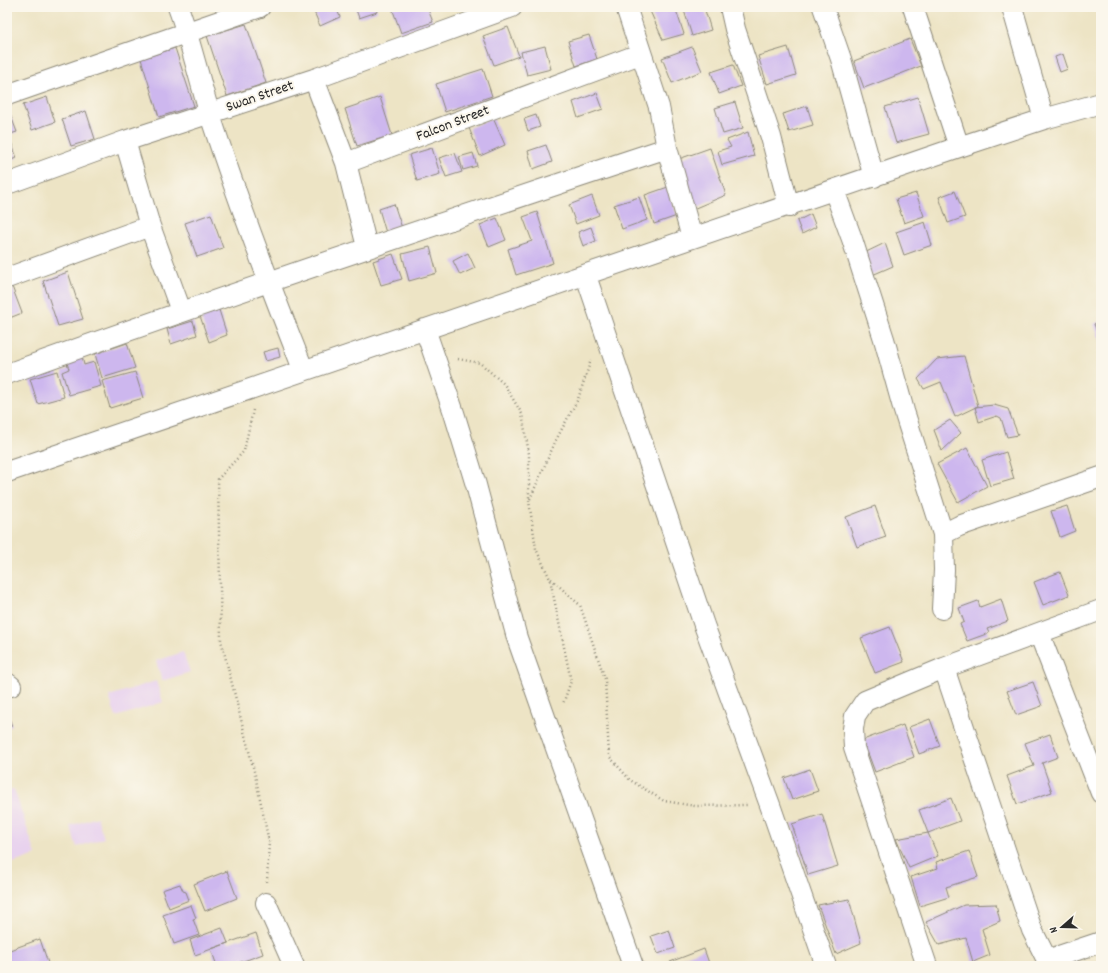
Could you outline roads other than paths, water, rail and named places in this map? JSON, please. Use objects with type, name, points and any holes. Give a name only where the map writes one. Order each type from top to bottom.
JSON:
[{"type":"street","points":[[178,7],[187,32],[210,114],[269,282],[303,369]]},
{"type":"street","points":[[7,95],[260,7]]},
{"type":"street","name":"Swan Street","points":[[7,184],[124,141],[314,79],[512,7]]},
{"type":"street","points":[[626,7],[640,54],[651,79],[659,107],[667,148],[692,238]]},
{"type":"street","points":[[730,7],[744,57],[771,137],[789,206]]},
{"type":"street","points":[[823,7],[841,59],[874,177]]},
{"type":"street","points":[[913,7],[958,148]]},
{"type":"street","points":[[1012,7],[1044,119]]},
{"type":"street","name":"Falcon Street","points":[[346,163],[640,54]]},
{"type":"street","points":[[314,79],[346,163],[367,247]]},
{"type":"street","points":[[7,472],[259,386],[303,369],[586,276],[692,238],[1044,119],[1101,102]]},
{"type":"street","points":[[124,141],[150,226],[181,311]]},
{"type":"street","points":[[7,374],[181,311],[269,282],[367,247],[667,148]]},
{"type":"street","points":[[834,190],[868,289],[943,534],[944,570],[942,609]]},
{"type":"street","points":[[7,278],[150,226]]},
{"type":"street","points":[[586,276],[704,625],[770,805],[826,966]]},
{"type":"street","points":[[425,329],[438,364],[476,485],[517,638],[633,966]]},
{"type":"street","points":[[943,534],[959,526],[1101,477]]},
{"type":"street","points":[[927,966],[854,748],[853,729],[856,716],[865,701],[944,668],[1101,610]]},
{"type":"street","points":[[1039,633],[1101,793]]},
{"type":"street","points":[[944,668],[1032,930],[1039,963],[1101,942]]},
{"type":"street","points":[[266,903],[294,966]]}]
